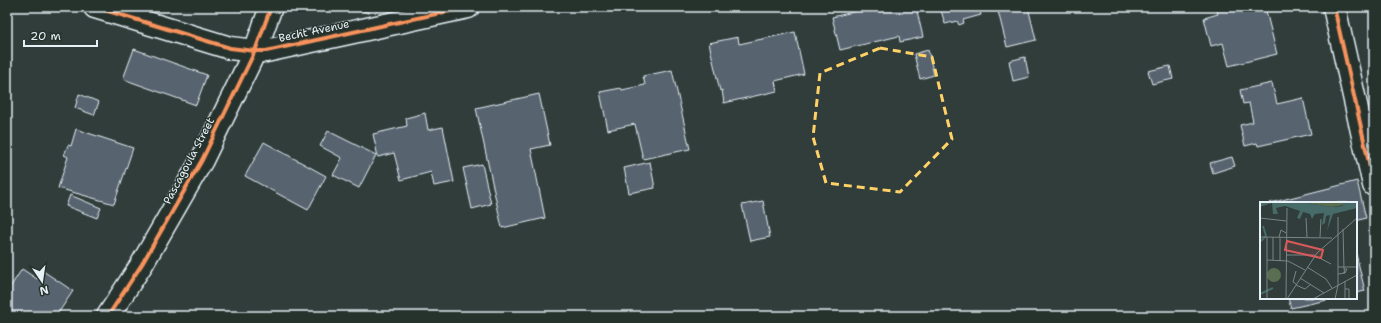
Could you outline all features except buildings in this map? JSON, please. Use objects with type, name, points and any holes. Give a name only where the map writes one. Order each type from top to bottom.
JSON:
[{"type":"street","name":"Becht Avenue","points":[[95,7],[230,48],[255,51],[266,51],[468,7]]},
{"type":"street","name":"Pascagoula Street","points":[[108,316],[142,264],[202,160],[255,51],[271,7]]},
{"type":"street","points":[[1334,7],[1374,186]]},
{"type":"highlighted area","points":[[880,48],[932,57],[952,139],[900,192],[826,183],[813,137],[820,73]]},
{"type":"cycle path","points":[[95,7],[230,48],[255,51],[266,51],[468,7]]},
{"type":"cycle path","points":[[108,316],[142,264],[202,160],[255,51],[271,7]]},
{"type":"cycle path","points":[[1334,7],[1374,185]]}]
